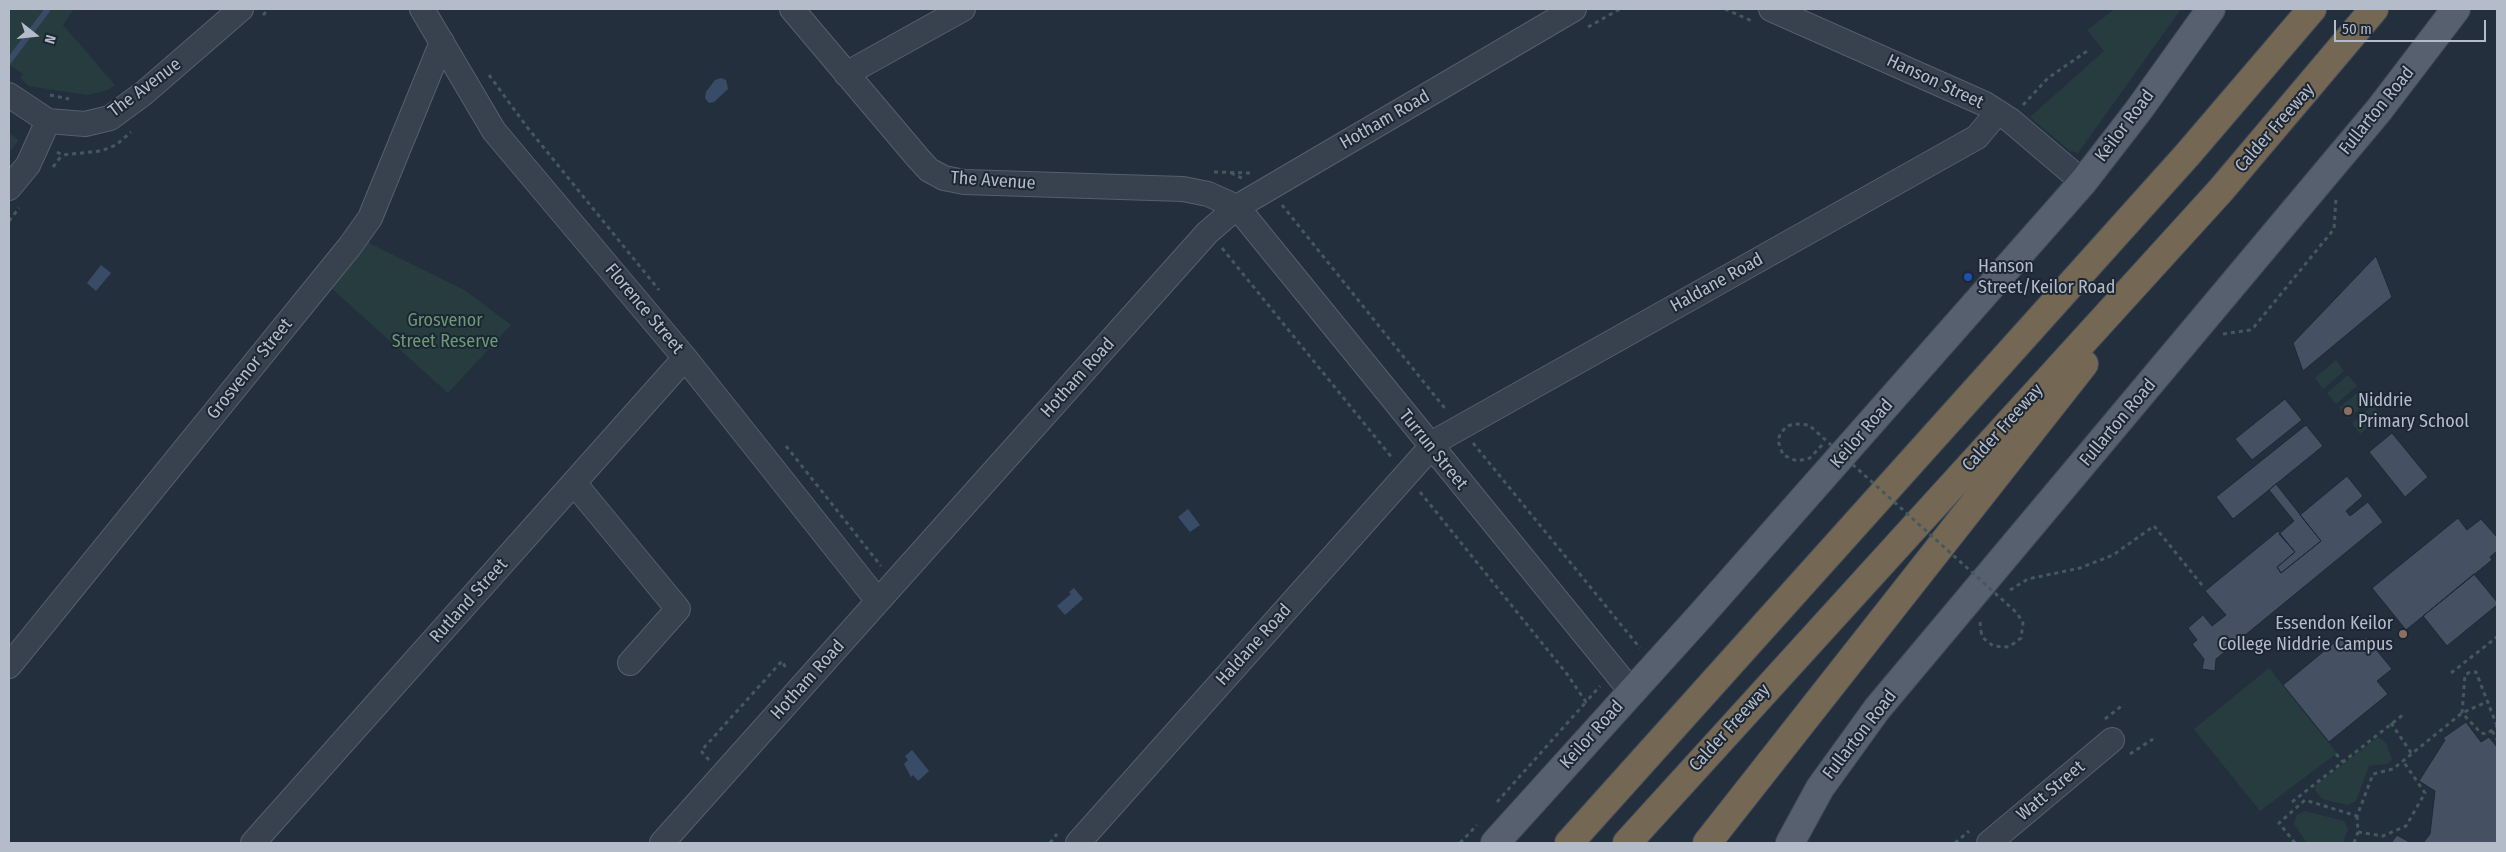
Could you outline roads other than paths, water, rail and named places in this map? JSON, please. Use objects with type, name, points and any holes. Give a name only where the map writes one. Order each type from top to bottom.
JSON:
[{"type":"highway","points":[[1569,843],[2181,162],[2312,9]]},
{"type":"highway","name":"Calder Freeway","points":[[1626,843],[2221,190],[2374,9]]},
{"type":"highway","points":[[1707,843],[2221,190]]},
{"type":"main road","name":"Keilor Road","points":[[1487,832],[1626,686],[1702,614],[2083,182],[2138,111],[2211,9]]},
{"type":"main road","name":"Fullarton Road","points":[[1790,843],[1805,812],[1820,788],[1877,709],[2379,110],[2456,9]]},
{"type":"street","name":"The Avenue","points":[[12,97],[48,121],[86,124],[110,118],[144,93],[241,9]]},
{"type":"street","name":"Florence Street","points":[[422,9],[494,131],[685,358],[878,601]]},
{"type":"street","name":"The Avenue","points":[[792,9],[918,158],[929,170],[944,178],[964,182],[1183,189],[1208,194],[1237,207]]},
{"type":"street","points":[[846,74],[963,9]]},
{"type":"street","name":"Hotham Road","points":[[662,843],[1209,232],[1237,207],[1574,9]]},
{"type":"street","name":"Hanson Street","points":[[1762,15],[1971,96],[2004,116],[2083,182]]},
{"type":"street","name":"Grosvenor Street","points":[[9,666],[344,254],[370,218],[442,42]]},
{"type":"street","name":"Haldane Road","points":[[1078,843],[1411,470],[1430,446],[1977,137],[2004,116]]},
{"type":"street","points":[[9,188],[28,165],[48,121]]},
{"type":"street","name":"Turrun Street","points":[[1237,207],[1626,686]]},
{"type":"street","name":"Rutland Street","points":[[253,843],[685,358]]},
{"type":"street","points":[[574,483],[678,609],[630,663]]},
{"type":"street","name":"Watt Street","points":[[1989,843],[2112,740]]},
{"type":"water","points":[[721,78],[726,80],[728,89],[714,102],[709,103],[705,98],[706,92],[715,80]]},
{"type":"water","points":[[101,265],[111,273],[96,291],[87,283]]},
{"type":"water","points":[[1188,509],[1200,525],[1190,532],[1178,517]]},
{"type":"water","points":[[1074,588],[1083,599],[1065,615],[1057,606],[1071,594],[1069,592]]},
{"type":"water","points":[[912,750],[929,771],[918,781],[913,775],[911,777],[904,764],[908,760],[905,756]]},
{"type":"waterway","points":[[9,61],[48,9]]},
{"type":"place","name":"Hanson Street/Keilor Road","points":[[1968,277]]},
{"type":"place","name":"Niddrie Primary School","points":[[2348,411]]},
{"type":"place","name":"Essendon Keilor College Niddrie Campus","points":[[2403,634]]},
{"type":"park label","name":"Grosvenor Street Reserve","points":[[445,331]]}]
